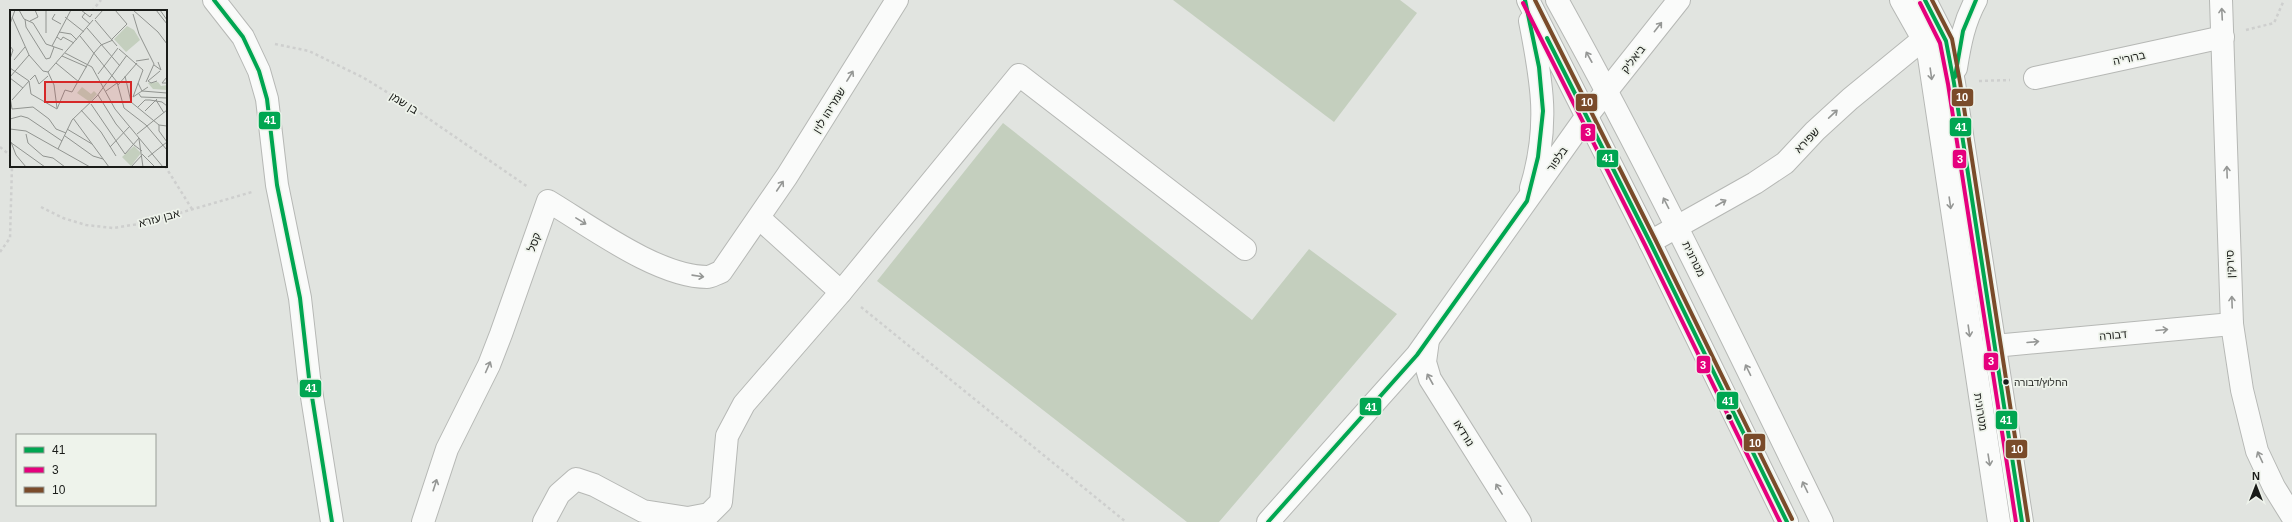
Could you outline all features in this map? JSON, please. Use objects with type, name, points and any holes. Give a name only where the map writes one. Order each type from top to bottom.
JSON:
[{"type":"street","points":[[214,0],[244,37],[259,71],[267,99],[277,185],[300,298],[309,378],[332,522]]},
{"type":"street","name":"שמריהו לוין","points":[[759,218],[897,0]]},
{"type":"street","points":[[1526,0],[1650,242],[1786,522]]},
{"type":"street","name":"בלפור","points":[[1526,0],[1539,67],[1543,111],[1538,157],[1527,201]]},
{"type":"street","name":"מטרונית","points":[[1557,0],[1608,91],[1678,227],[1822,522]]},
{"type":"street","name":"ביאליק","points":[[1586,117],[1679,0]]},
{"type":"street","name":"מטרונית","points":[[1901,0],[1936,26],[1930,65],[1998,522]]},
{"type":"street","points":[[1925,0],[1936,26],[1946,41],[1954,83],[2022,522]]},
{"type":"street","points":[[1954,83],[1963,31],[1976,0]]},
{"type":"street","name":"סירקין","points":[[2221,0],[2232,324],[2242,390],[2257,451],[2274,487],[2292,516]]},
{"type":"street","name":"שפירא","points":[[1650,242],[1755,183],[1785,163],[1815,131],[1850,99],[1936,26]]},
{"type":"street","name":"ברורי'ה","points":[[2035,78],[2223,37]]},
{"type":"street","points":[[544,522],[558,494],[576,479],[594,485],[643,511],[688,518],[709,514],[721,502],[727,436],[744,404],[842,292],[1019,74],[1245,249]]},
{"type":"street","name":"בלפור","points":[[1268,522],[1408,366],[1586,117]]},
{"type":"street","points":[[548,201],[632,252],[661,266],[688,274],[708,277],[721,272],[759,218],[842,292]]},
{"type":"street","name":"קסל","points":[[423,522],[447,449],[489,365],[548,201]]},
{"type":"street","name":"דבורה","points":[[1994,346],[2232,324]]},
{"type":"street","name":"נורדאו","points":[[1428,340],[1425,362],[1430,379],[1520,522]]},
{"type":"path","points":[[93,10],[100,0]]},
{"type":"path","points":[[2223,37],[2274,23],[2284,0]]},
{"type":"path","name":"בן שמן","points":[[244,37],[308,51],[364,78],[416,110],[548,201]]},
{"type":"path","points":[[1954,83],[2035,78]]},
{"type":"path","points":[[0,147],[10,155]]},
{"type":"path","points":[[0,252],[10,238],[12,167]]},
{"type":"path","points":[[166,167],[192,209]]},
{"type":"path","name":"אבן עזרא","points":[[41,207],[63,218],[86,225],[113,228],[145,223],[277,185]]},
{"type":"path","points":[[842,292],[1126,522]]},
{"type":"green space","points":[[1173,0],[1400,0],[1417,13],[1334,122]]},
{"type":"green space","points":[[1003,123],[1252,320],[1309,249],[1397,314],[1219,522],[1187,522],[877,281]]},
{"type":"transit line","name":"41","points":[[214,0],[243,37],[259,71],[267,99],[277,185],[300,298],[309,378],[332,522]]},
{"type":"transit line","name":"41","points":[[1268,522],[1417,355],[1527,201],[1538,157],[1543,111],[1539,67],[1525,0]]},
{"type":"transit line","name":"10","points":[[1535,0],[1655,239],[1792,519]]},
{"type":"transit line","name":"41","points":[[1925,0],[1946,41],[1954,83],[2022,522]]},
{"type":"transit line","name":"10","points":[[1932,0],[1952,39],[1960,82],[2028,521]]},
{"type":"transit line","name":"41","points":[[1955,77],[1963,31],[1976,0]]},
{"type":"transit line","name":"3","points":[[1523,3],[1645,245],[1780,522]]},
{"type":"transit line","name":"3","points":[[1920,3],[1940,43],[1948,84],[2016,522]]},
{"type":"transit line","name":"41","points":[[1547,38],[1650,242],[1787,522]]},
{"type":"place","name":"החלוץ/דבורה","points":[[2006,382]]}]
